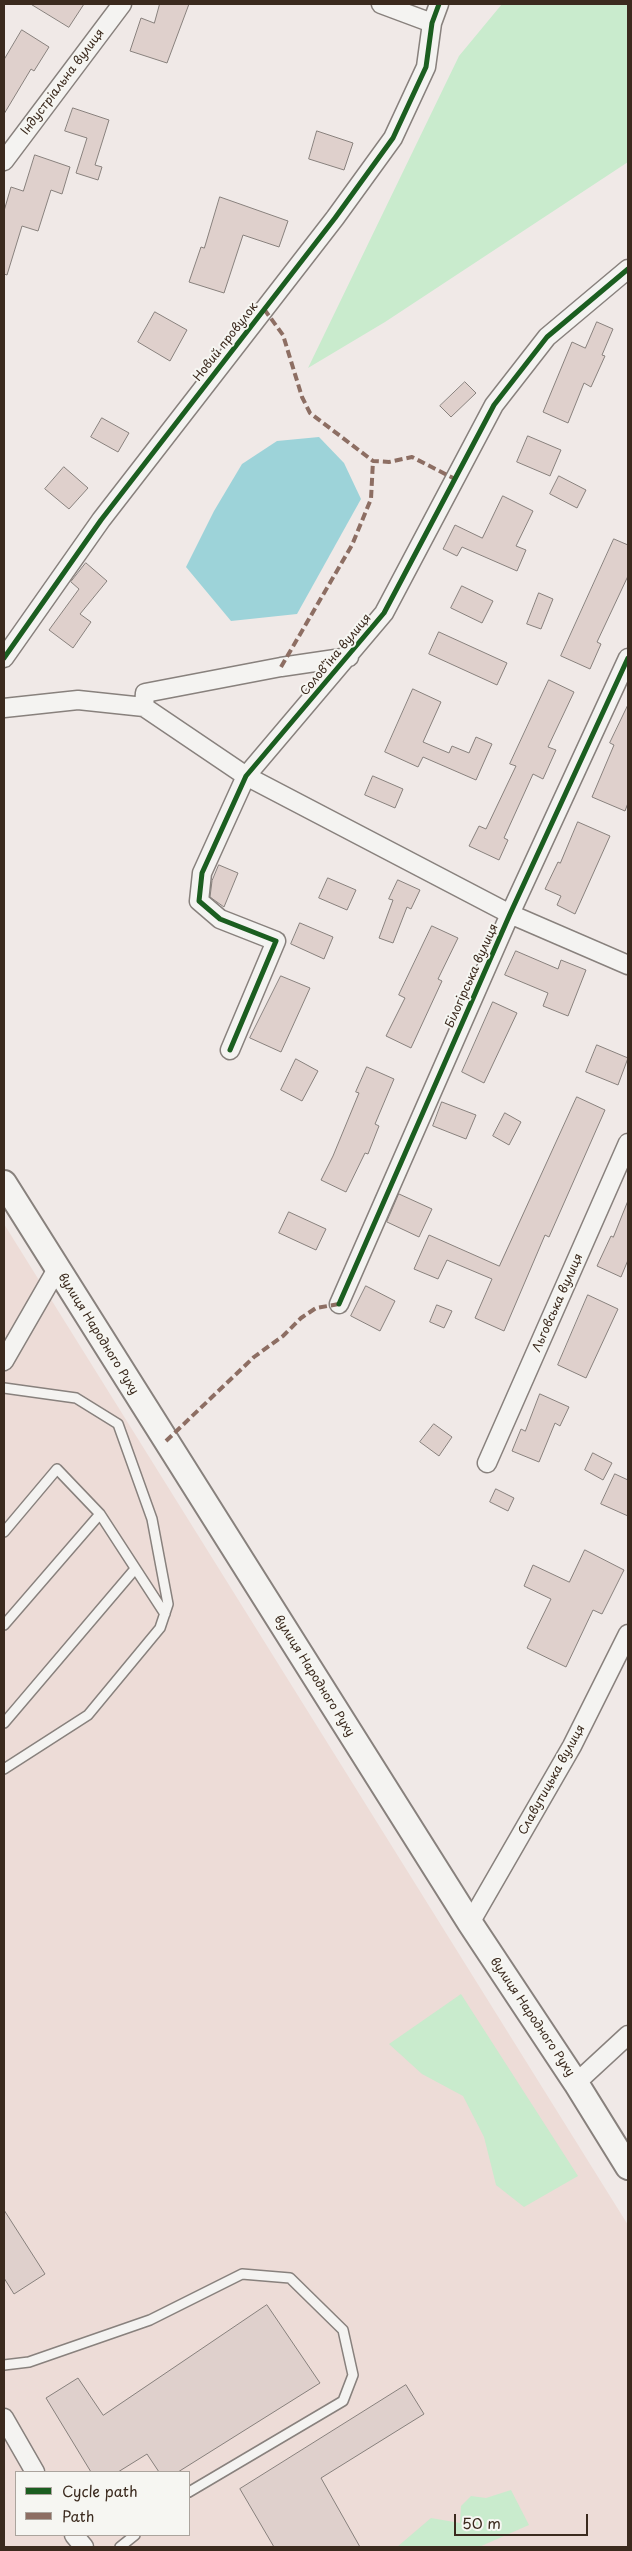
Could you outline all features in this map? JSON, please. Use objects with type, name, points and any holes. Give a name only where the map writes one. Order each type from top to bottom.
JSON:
[{"type":"main road","name":"вулиця Народного Руху","points":[[7,1196],[57,1269],[470,1923],[576,2083],[628,2167]]},
{"type":"street","name":"Індустріальна вулиця","points":[[4,161],[122,4]]},
{"type":"street","points":[[381,4],[432,23]]},
{"type":"street","name":"Новий провулок","points":[[4,658],[101,520],[334,218],[393,138],[426,67],[432,23],[439,4]]},
{"type":"street","name":"Соловʼїна вулиця","points":[[230,1050],[276,941],[220,919],[199,901],[202,873],[246,776],[349,657],[384,613],[494,405],[547,337],[628,269]]},
{"type":"street","points":[[144,707],[146,693],[281,667],[349,657]]},
{"type":"street","name":"Білогірська вулиця","points":[[339,1304],[510,914],[628,658]]},
{"type":"street","points":[[4,708],[78,700],[144,707],[246,776],[510,914],[628,965]]},
{"type":"street","name":"Льговська вулиця","points":[[487,1463],[628,1143]]},
{"type":"street","points":[[4,1360],[57,1269]]},
{"type":"street","name":"Славутицька вулиця","points":[[470,1923],[572,1746],[628,1634]]},
{"type":"street","points":[[576,2083],[628,2035]]},
{"type":"street","points":[[4,2418],[34,2471]]},
{"type":"street","points":[[75,2536],[84,2547]]},
{"type":"lane","points":[[4,1388],[76,1398],[118,1424],[152,1519],[168,1604],[160,1628],[88,1715],[4,1769]]},
{"type":"lane","points":[[4,1532],[57,1469],[100,1514],[165,1614]]},
{"type":"lane","points":[[4,1625],[100,1514]]},
{"type":"lane","points":[[4,1723],[136,1569]]},
{"type":"lane","points":[[4,2366],[29,2362],[150,2320],[242,2274],[290,2278],[344,2330],[353,2375],[344,2401],[190,2491]]},
{"type":"lane","points":[[120,2547],[134,2536]]},
{"type":"shaded area","points":[[4,1224],[628,2225],[628,2547],[4,2547]]},
{"type":"green space","points":[[502,4],[628,4],[628,162],[385,322],[308,368],[459,56]]},
{"type":"green space","points":[[461,1994],[578,2176],[524,2207],[496,2185],[484,2137],[463,2096],[422,2074],[389,2044]]},
{"type":"green space","points":[[511,2490],[529,2525],[479,2547],[397,2547],[431,2518],[460,2523],[461,2506],[471,2496],[486,2498]]},
{"type":"water","points":[[319,437],[344,463],[361,499],[297,614],[231,621],[186,567],[214,511],[242,464],[277,441]]},
{"type":"building","points":[[31,4],[84,4],[69,27]]},
{"type":"building","points":[[160,4],[189,4],[167,63],[130,51],[141,18],[154,23]]},
{"type":"building","points":[[22,30],[49,47],[34,71],[31,69],[4,114],[4,60]]},
{"type":"building","points":[[73,108],[109,120],[95,165],[102,167],[98,180],[76,173],[87,138],[65,131]]},
{"type":"building","points":[[317,131],[353,143],[344,170],[309,159]]},
{"type":"building","points":[[35,155],[70,167],[62,194],[51,190],[38,231],[22,226],[7,275],[4,274],[4,211],[11,187],[23,191]]},
{"type":"building","points":[[220,197],[288,221],[279,247],[243,235],[224,293],[189,282],[201,247],[204,248]]},
{"type":"building","points":[[155,312],[187,330],[170,361],[138,342]]},
{"type":"building","points":[[597,322],[613,329],[602,355],[605,356],[591,387],[584,383],[568,423],[543,412],[572,342],[585,348]]},
{"type":"building","points":[[465,382],[476,393],[451,417],[440,406]]},
{"type":"building","points":[[102,418],[129,433],[118,452],[91,437]]},
{"type":"building","points":[[528,436],[561,450],[550,476],[517,462]]},
{"type":"building","points":[[64,467],[88,488],[69,509],[45,489]]},
{"type":"building","points":[[559,476],[586,490],[577,508],[550,494]]},
{"type":"building","points":[[503,496],[533,511],[516,546],[526,550],[517,571],[462,547],[457,556],[443,549],[455,525],[482,538]]},
{"type":"building","points":[[614,539],[628,545],[628,576],[597,642],[601,644],[590,669],[561,656]]},
{"type":"building","points":[[86,563],[107,581],[80,614],[91,622],[73,648],[49,630],[79,589],[71,582]]},
{"type":"building","points":[[462,586],[493,601],[482,623],[451,608]]},
{"type":"building","points":[[539,593],[553,599],[541,629],[527,624]]},
{"type":"building","points":[[439,632],[507,663],[497,685],[429,654]]},
{"type":"building","points":[[549,680],[574,692],[548,747],[556,750],[543,779],[533,774],[504,838],[508,840],[499,860],[469,846],[479,826],[486,829],[516,766],[510,764]]},
{"type":"building","points":[[413,689],[441,702],[423,742],[449,753],[452,746],[469,753],[476,737],[492,744],[476,780],[423,757],[418,767],[385,752]]},
{"type":"building","points":[[628,705],[628,803],[625,811],[592,797],[614,745],[610,743]]},
{"type":"building","points":[[373,776],[403,789],[395,808],[365,795]]},
{"type":"building","points":[[578,822],[610,836],[575,914],[557,905],[561,896],[545,889],[558,862],[560,863]]},
{"type":"building","points":[[219,865],[238,873],[224,907],[210,897],[212,881]]},
{"type":"building","points":[[328,878],[356,890],[347,910],[319,898]]},
{"type":"building","points":[[398,880],[420,890],[411,909],[407,907],[393,943],[379,938],[393,900],[389,899]]},
{"type":"building","points":[[300,923],[333,937],[324,959],[291,944]]},
{"type":"building","points":[[432,926],[458,938],[438,979],[442,981],[411,1048],[386,1036],[405,998],[399,995]]},
{"type":"building","points":[[516,951],[558,969],[561,960],[586,970],[568,1016],[543,1006],[548,993],[505,975]]},
{"type":"building","points":[[281,976],[310,988],[281,1052],[250,1038]]},
{"type":"building","points":[[493,1002],[517,1013],[484,1083],[462,1072]]},
{"type":"building","points":[[597,1045],[628,1058],[618,1085],[586,1072]]},
{"type":"building","points":[[296,1059],[318,1071],[302,1101],[281,1090]]},
{"type":"building","points":[[367,1067],[394,1079],[375,1124],[379,1126],[368,1154],[365,1153],[346,1192],[321,1180],[359,1093],[356,1092]]},
{"type":"building","points":[[577,1097],[605,1110],[549,1237],[545,1235],[504,1331],[475,1318],[492,1279],[447,1260],[438,1279],[414,1269],[429,1235],[499,1266]]},
{"type":"building","points":[[442,1102],[476,1115],[466,1139],[433,1126]]},
{"type":"building","points":[[505,1113],[521,1122],[509,1145],[493,1136]]},
{"type":"building","points":[[399,1194],[432,1209],[419,1237],[387,1222]]},
{"type":"building","points":[[628,1201],[628,1260],[621,1277],[597,1266],[611,1236],[613,1237]]},
{"type":"building","points":[[289,1212],[326,1229],[316,1250],[279,1233]]},
{"type":"building","points":[[366,1286],[395,1301],[380,1331],[351,1316]]},
{"type":"building","points":[[588,1295],[618,1309],[586,1378],[558,1365]]},
{"type":"building","points":[[437,1305],[452,1311],[444,1328],[430,1322]]},
{"type":"building","points":[[540,1394],[569,1407],[560,1426],[555,1423],[539,1462],[512,1451],[521,1429],[525,1431]]},
{"type":"building","points":[[434,1424],[452,1437],[439,1456],[420,1442]]},
{"type":"building","points":[[593,1453],[612,1463],[603,1480],[585,1470]]},
{"type":"building","points":[[615,1474],[628,1480],[628,1516],[601,1504]]},
{"type":"building","points":[[496,1489],[514,1498],[508,1511],[490,1502]]},
{"type":"building","points":[[585,1550],[624,1570],[602,1614],[593,1610],[566,1667],[527,1648],[551,1599],[524,1586],[533,1565],[569,1582]]},
{"type":"building","points":[[4,2210],[45,2274],[14,2294],[4,2278]]},
{"type":"building","points":[[267,2305],[320,2383],[180,2471],[158,2471],[147,2454],[120,2471],[90,2471],[46,2398],[78,2378],[103,2415]]},
{"type":"building","points":[[406,2385],[424,2414],[321,2478],[360,2547],[274,2547],[240,2489]]},
{"type":"marked path","points":[[264,309],[283,335],[302,397],[310,413],[373,461],[389,462],[412,457],[455,479]]},
{"type":"marked path","points":[[281,667],[352,545],[371,499],[373,461]]},
{"type":"marked path","points":[[166,1441],[254,1357],[283,1336],[301,1318],[316,1308],[339,1304]]},
{"type":"cycle path","points":[[4,658],[101,520],[335,218],[393,138],[426,67],[432,23],[439,4]]},
{"type":"cycle path","points":[[230,1050],[276,941],[220,919],[199,901],[202,873],[246,776],[384,613],[494,405],[547,337],[628,269]]},
{"type":"cycle path","points":[[339,1304],[510,914],[628,658]]}]
